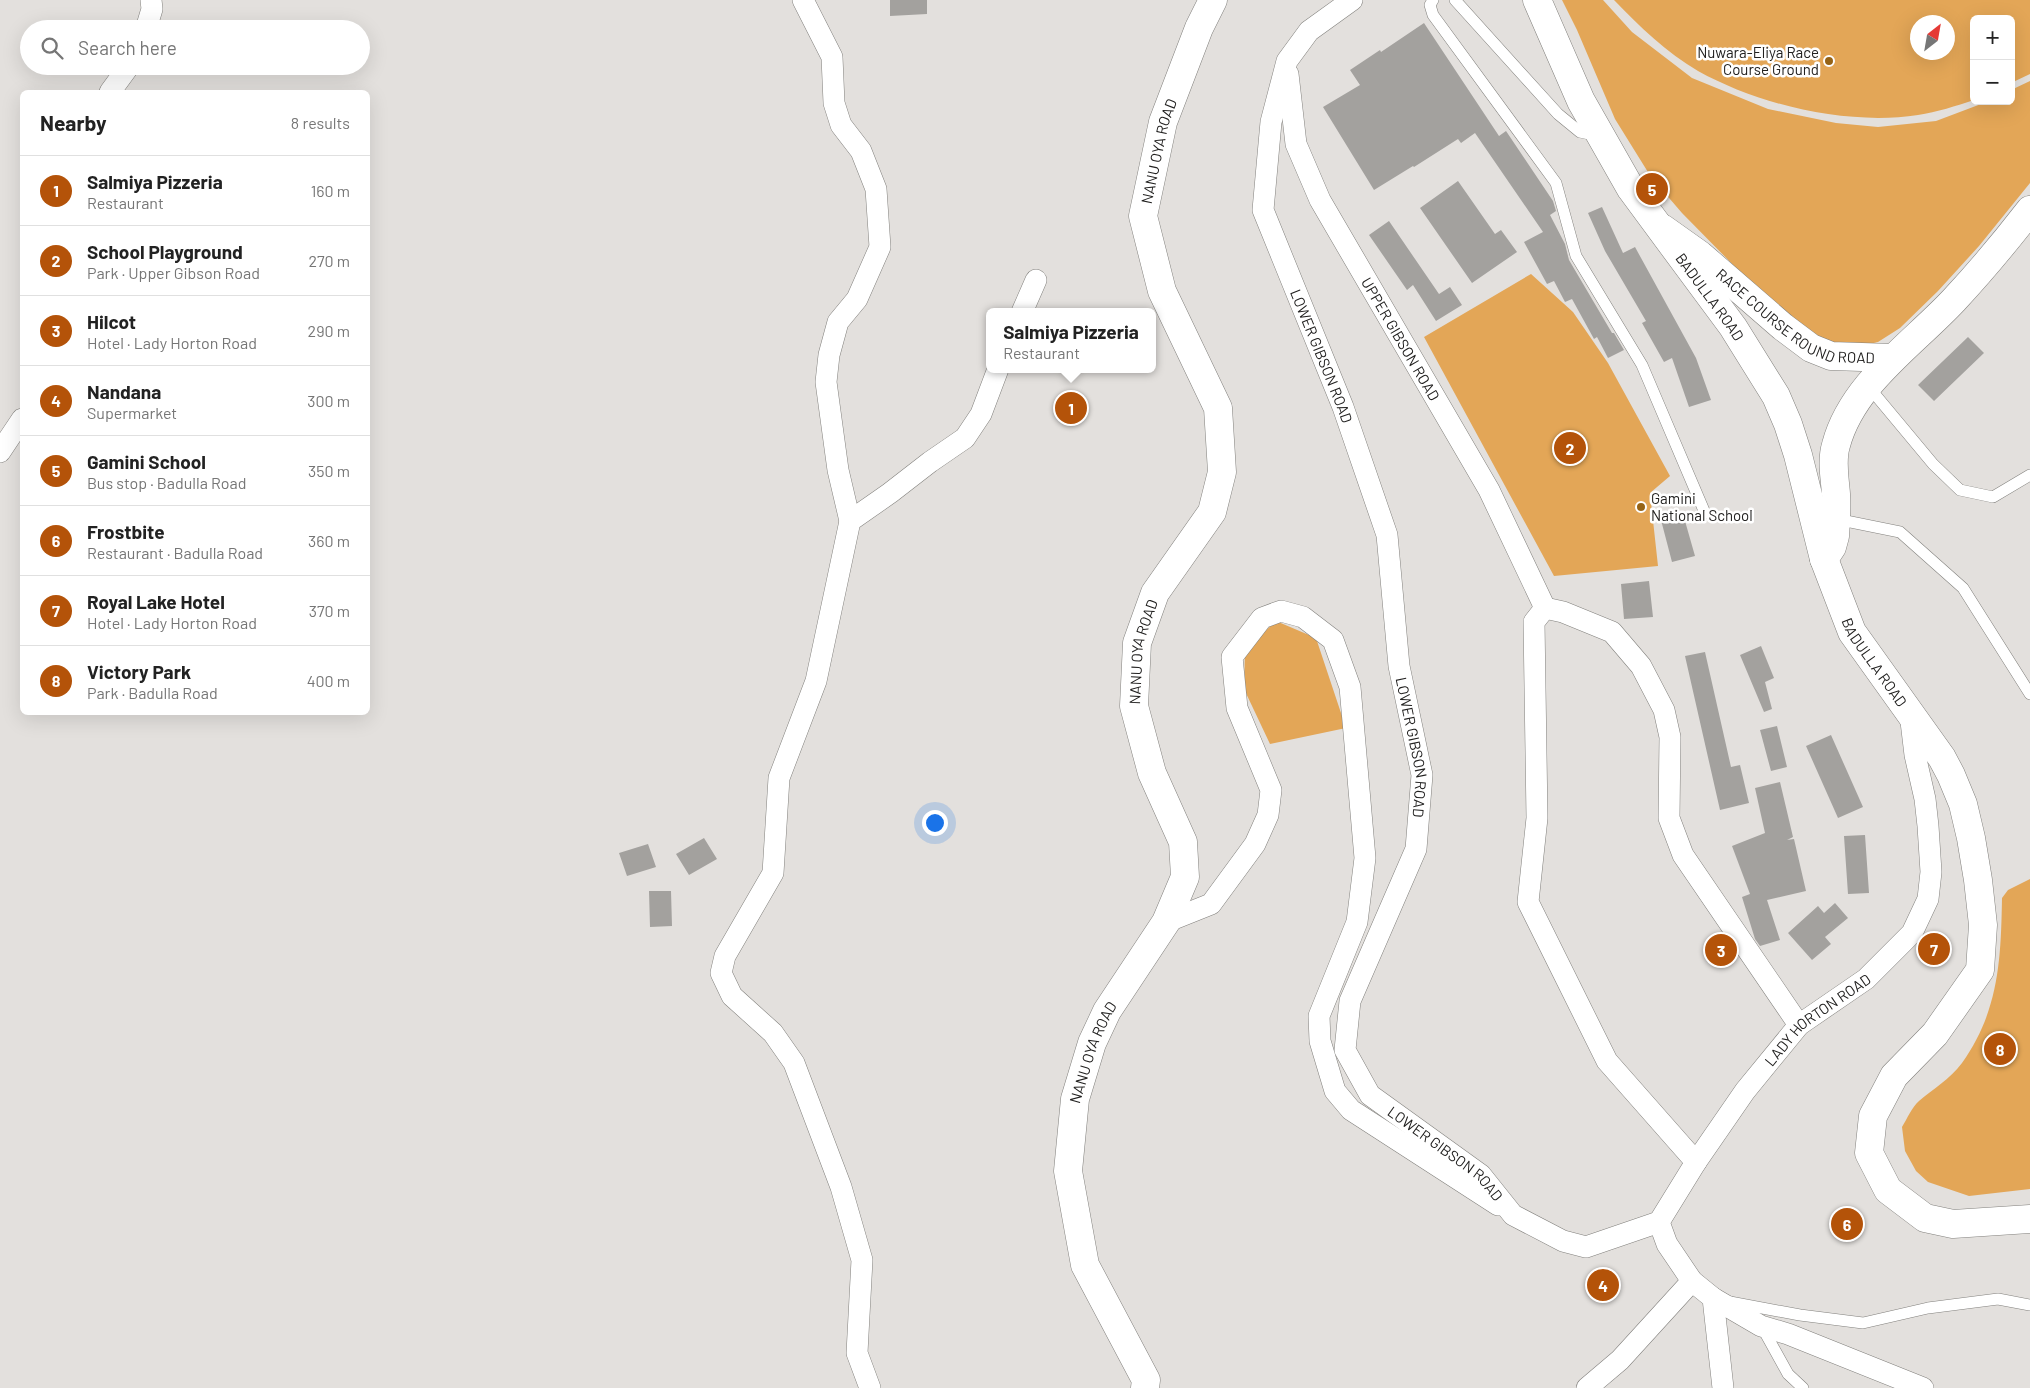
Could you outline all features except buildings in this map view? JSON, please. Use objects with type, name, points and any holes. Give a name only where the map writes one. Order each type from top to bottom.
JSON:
[{"type":"main road","name":"NANU OYA ROAD","points":[[1145,1388],[1146,1380],[1085,1265],[1068,1171],[1075,1098],[1092,1043],[1108,1011],[1166,922],[1185,877],[1183,842],[1152,773],[1134,706],[1137,643],[1155,593],[1212,512],[1222,472],[1218,408],[1162,292],[1143,216],[1163,122],[1199,28],[1212,0]]},
{"type":"main road","name":"BADULLA ROAD","points":[[1537,0],[1582,101],[1631,189],[1733,327],[1776,396],[1798,455],[1824,559],[1852,632],[1942,758],[1963,804],[1980,888],[1983,925],[1980,970],[1935,1034],[1894,1076],[1873,1116],[1870,1153],[1888,1190],[1925,1218],[1953,1224],[2030,1219]]},
{"type":"main road","name":"RACE COURSE ROUND ROAD","points":[[1824,559],[1833,542],[1836,519],[1835,447],[1843,425],[1868,386],[1892,358],[1953,301],[1996,253],[2030,210]]},
{"type":"main road","name":"RACE COURSE ROUND ROAD","points":[[1657,225],[1700,255],[1783,327],[1811,348],[1831,356],[1892,358]]},
{"type":"street","points":[[149,20],[152,10],[151,0]]},
{"type":"street","points":[[803,0],[832,57],[834,103],[841,125],[861,150],[876,189],[880,247],[857,299],[838,322],[828,355],[826,382],[838,470],[850,521],[816,681],[779,778],[773,873],[725,956],[721,973],[732,996],[773,1033],[794,1063],[841,1187],[862,1260],[857,1353],[870,1388]]},
{"type":"street","points":[[1287,61],[1309,31],[1352,0]]},
{"type":"street","name":"UPPER GIBSON ROAD","points":[[1287,61],[1296,144],[1320,200],[1489,490],[1546,608]]},
{"type":"street","name":"LOWER GIBSON ROAD","points":[[1287,61],[1271,122],[1263,210],[1343,407],[1387,535],[1399,666],[1422,775],[1416,849],[1350,1001],[1345,1050],[1370,1095],[1481,1174],[1513,1216],[1563,1241],[1586,1247],[1658,1222]]},
{"type":"street","points":[[111,90],[122,75]]},
{"type":"street","points":[[1024,308],[1036,280]]},
{"type":"street","points":[[850,521],[890,494],[930,462],[965,438],[981,414],[996,373]]},
{"type":"street","points":[[0,452],[20,421]]},
{"type":"street","points":[[1696,1162],[1607,1062],[1528,902],[1537,818],[1534,622],[1546,608],[1563,612],[1612,632],[1641,666],[1664,710],[1670,737],[1669,818],[1683,855],[1799,1025]]},
{"type":"street","points":[[1166,922],[1211,904],[1255,844],[1262,830],[1268,815],[1271,790],[1237,708],[1232,657],[1262,618],[1281,611],[1303,617],[1333,640],[1350,687],[1365,858],[1357,922],[1319,1016],[1320,1041],[1335,1091],[1351,1110],[1513,1216]]},
{"type":"street","name":"LADY HORTON ROAD","points":[[1658,1222],[1696,1162],[1745,1091],[1799,1025],[1866,979],[1912,933],[1928,899],[1931,872],[1925,799],[1915,755],[1910,714]]},
{"type":"street","points":[[1658,1222],[1667,1244],[1692,1281],[1713,1298],[1761,1326],[1806,1341],[1923,1388]]},
{"type":"street","points":[[1587,1388],[1620,1360],[1692,1281]]},
{"type":"street","points":[[1713,1298],[1723,1388]]},
{"type":"lane","points":[[1433,0],[1430,5],[1433,14],[1556,183],[1576,256],[1642,365],[1706,513]]},
{"type":"lane","points":[[1456,0],[1558,114],[1580,132],[1600,136]]},
{"type":"lane","points":[[1868,386],[1933,464],[1960,490],[1993,497],[2030,475]]},
{"type":"lane","points":[[1836,519],[1900,532],[1963,588],[2030,694]]},
{"type":"lane","points":[[1713,1298],[1800,1315],[1863,1323],[1928,1308],[1998,1299],[2030,1305]]},
{"type":"lane","points":[[1761,1326],[1788,1374],[1803,1388]]},
{"type":"shaded area","points":[[1562,0],[1603,0],[1632,32],[1692,78],[1768,109],[1836,123],[1878,127],[1936,121],[1978,105],[2015,105],[2015,88],[2030,81],[2030,183],[1979,246],[1938,291],[1900,328],[1878,342],[1857,347],[1834,345],[1808,334],[1741,273],[1682,213],[1651,177],[1615,119]]},
{"type":"shaded area","name":"Nuwara-Eliya Race Course Ground","points":[[1614,0],[2030,0],[2030,74],[2015,81],[2015,15],[1970,15],[1970,101],[1939,111],[1891,118],[1834,115],[1776,103],[1748,94],[1698,71],[1675,56]]},
{"type":"shaded area","points":[[1531,274],[1573,312],[1608,363],[1670,476],[1650,493],[1658,566],[1554,576],[1424,337]]},
{"type":"shaded area","points":[[1276,621],[1316,638],[1346,728],[1270,744],[1244,689],[1245,650]]},
{"type":"shaded area","points":[[2030,879],[2030,1189],[1969,1196],[1928,1182],[1916,1171],[1905,1151],[1902,1127],[1916,1104],[1947,1079],[1962,1063],[1984,1024],[1996,984],[1999,963],[2002,898],[2008,890]]},
{"type":"place","name":"Nuwara-Eliya Race Course Ground","points":[[1829,61]]},
{"type":"place","name":"Gamini School","points":[[1652,189]]},
{"type":"place","name":"Salmiya Pizzeria","points":[[1071,408]]},
{"type":"place","name":"School Playground","points":[[1570,448]]},
{"type":"place","name":"Gamini National School","points":[[1641,507]]},
{"type":"place","name":"Royal Lake Hotel","points":[[1934,949]]},
{"type":"place","name":"Hilcot","points":[[1721,950]]},
{"type":"place","name":"Victory Park","points":[[2000,1049]]},
{"type":"place","name":"Frostbite","points":[[1847,1224]]},
{"type":"place","name":"Nandana","points":[[1603,1285]]}]
